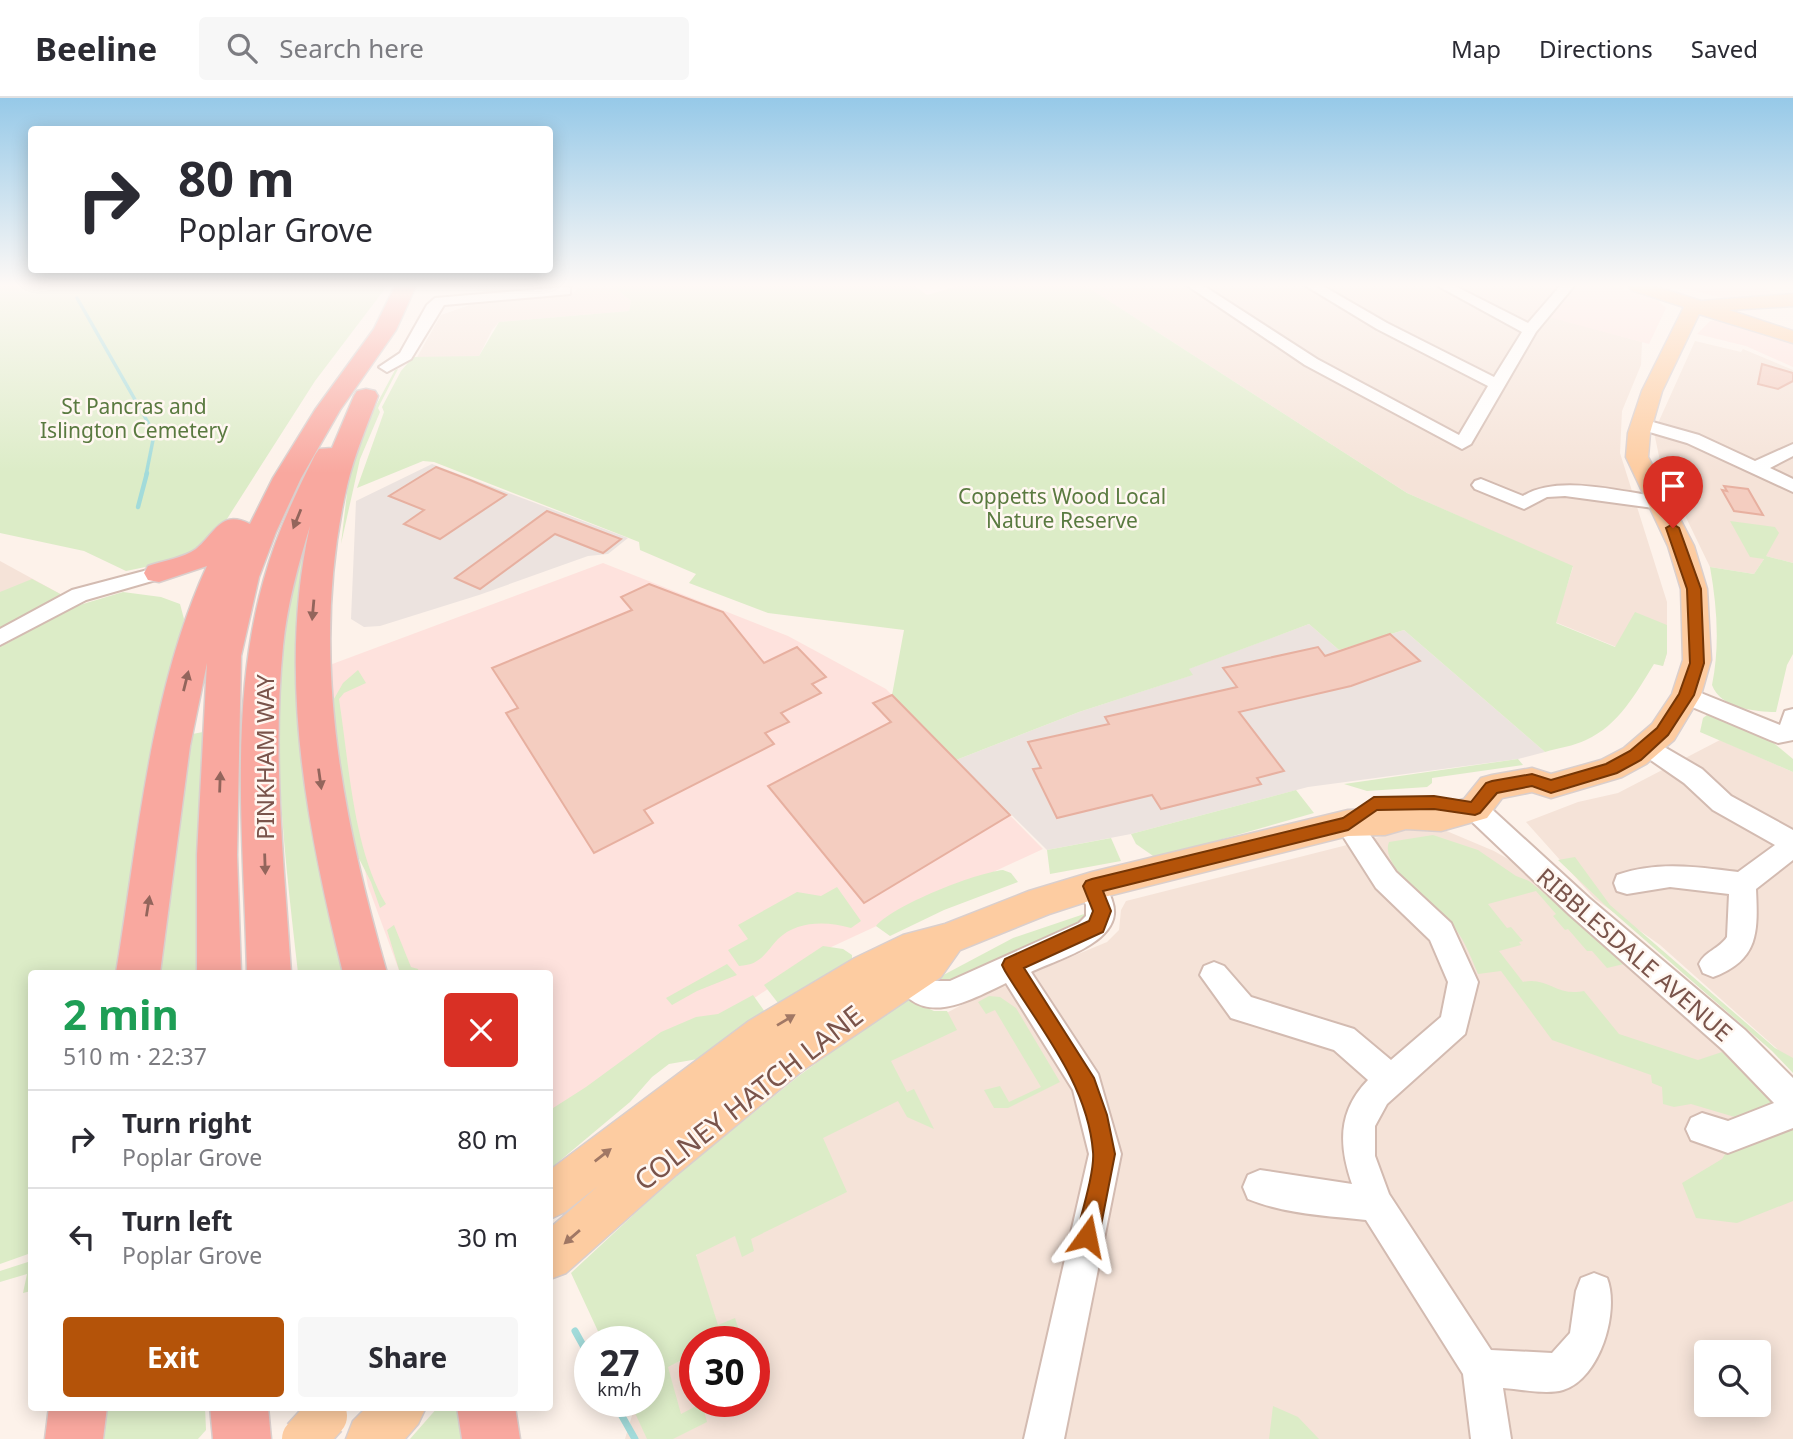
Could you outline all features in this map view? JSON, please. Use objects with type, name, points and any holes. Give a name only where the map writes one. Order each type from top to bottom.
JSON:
[{"type":"highway","points":[[157,577],[210,554],[275,469],[328,410],[372,349]]},
{"type":"highway","points":[[364,970],[331,838],[320,779],[311,651],[312,617],[320,542],[339,465],[366,396],[398,349]]},
{"type":"highway","name":"PINKHAM WAY","points":[[269,970],[259,701],[267,625],[279,572],[299,514],[325,461],[366,396]]},
{"type":"highway","name":"PINKHAM WAY","points":[[219,970],[217,856],[224,656],[244,577],[261,532],[287,478],[328,410]]},
{"type":"highway","points":[[138,970],[178,712],[197,642],[225,559],[258,494]]},
{"type":"highway","points":[[157,577],[181,585],[191,593],[197,642]]},
{"type":"highway","points":[[74,1439],[78,1411]]},
{"type":"highway","points":[[239,1411],[242,1439]]},
{"type":"highway","points":[[487,1411],[491,1439]]},
{"type":"main road","name":"COLNEY HATCH LANE","points":[[553,1195],[763,1034],[868,970],[916,946],[947,939],[1041,902],[1092,886],[1348,823],[1385,822],[1406,816],[1441,818],[1475,809],[1512,807],[1546,797],[1551,786],[1611,769],[1647,746],[1662,732],[1686,695],[1697,660],[1694,589],[1681,546],[1637,457],[1642,424],[1652,391],[1671,349]]},
{"type":"main road","name":"COLNEY HATCH LANE","points":[[553,1254],[661,1160],[788,1058],[928,965],[947,939]]},
{"type":"main road","points":[[371,1439],[397,1411]]},
{"type":"street","points":[[387,367],[406,356],[410,349]]},
{"type":"street","points":[[1291,349],[1462,444],[1519,349]]},
{"type":"street","points":[[1424,349],[1498,385]]},
{"type":"street","points":[[1642,424],[1693,439],[1758,467],[1793,486]]},
{"type":"street","points":[[1758,467],[1793,449]]},
{"type":"street","points":[[1481,485],[1524,503],[1542,492],[1565,490],[1661,503]]},
{"type":"street","points":[[0,638],[60,604],[111,584],[157,577]]},
{"type":"street","points":[[1686,695],[1777,734],[1784,734],[1792,728],[1793,717]]},
{"type":"street","points":[[1627,883],[1648,876],[1669,874],[1742,884],[1793,844],[1722,803],[1693,776],[1647,746]]},
{"type":"street","name":"RIBBLESDALE AVENUE","points":[[1475,809],[1569,897],[1725,1032],[1793,1100]]},
{"type":"street","points":[[1348,823],[1386,880],[1441,932],[1463,982],[1454,1024],[1376,1093],[1359,1124],[1359,1156],[1376,1204],[1481,1368],[1491,1439]]},
{"type":"street","points":[[1713,964],[1731,957],[1743,939],[1742,884]]},
{"type":"street","points":[[909,978],[920,991],[932,996],[952,994],[1097,926],[1102,911],[1092,886]]},
{"type":"street","points":[[1011,965],[1087,1085],[1105,1154],[1044,1439]]},
{"type":"street","points":[[1213,975],[1241,1008],[1343,1039],[1392,1080]]},
{"type":"street","points":[[1702,1129],[1728,1137],[1793,1112]]},
{"type":"street","points":[[1260,1187],[1312,1197],[1376,1204]]},
{"type":"street","points":[[1481,1368],[1560,1372],[1587,1342],[1594,1291]]},
{"type":"shaded area","points":[[422,349],[483,349],[479,356],[416,359]]},
{"type":"shaded area","points":[[1183,349],[1642,349],[1641,365],[1622,411],[1620,453],[1667,602],[1667,653],[1663,666],[1555,622],[1573,567],[1407,493]]},
{"type":"shaded area","points":[[1692,349],[1727,349],[1741,352],[1743,349],[1793,370],[1793,563],[1766,556],[1754,574],[1710,567],[1661,466],[1654,432]]},
{"type":"shaded area","points":[[1752,349],[1793,349],[1793,367]]},
{"type":"shaded area","points":[[432,464],[628,538],[608,554],[588,556],[479,595],[380,626],[364,627],[351,619],[356,501]]},
{"type":"shaded area","points":[[0,561],[64,596],[0,629]]},
{"type":"shaded area","points":[[603,563],[788,636],[886,689],[1043,849],[827,949],[553,1134],[553,970],[399,970],[368,886],[327,666]]},
{"type":"shaded area","points":[[1309,624],[1339,650],[1404,630],[1545,752],[1518,759],[1308,787],[1131,834],[1047,850],[956,760],[1079,712],[1192,675],[1188,669]]},
{"type":"shaded area","points":[[1720,740],[1793,772],[1793,1063],[1660,945],[1595,899],[1526,822],[1578,802],[1618,793]]},
{"type":"shaded area","points":[[1430,824],[1494,851],[1540,877],[1793,1116],[1793,1439],[625,1439],[632,1417],[665,1417],[665,1326],[663,1326],[669,1290],[847,1066],[984,993],[1107,942],[1119,930],[1121,910],[1126,901]]},
{"type":"green space","name":"St Pancras and Islington Cemetery","points":[[0,349],[340,349],[315,381],[204,555],[126,571],[84,551],[0,533]]},
{"type":"green space","name":"Coppetts Wood Local Nature Reserve","points":[[483,349],[1183,349],[1407,493],[1573,566],[1556,623],[1615,647],[1635,612],[1667,625],[1667,653],[1663,666],[1654,664],[1626,707],[1608,726],[1586,740],[1545,752],[1404,630],[1339,650],[1309,624],[1189,669],[1193,675],[1079,712],[956,760],[892,695],[904,630],[768,613],[689,583],[696,574],[640,550],[639,542],[434,462],[423,461],[357,488],[384,412],[382,407],[401,371],[413,357],[479,356]]},
{"type":"green space","points":[[398,369],[378,408],[380,412],[360,459],[341,544],[351,459],[359,437],[395,370]]},
{"type":"green space","points":[[1730,521],[1775,527],[1779,533],[1766,556],[1793,563],[1793,654],[1787,665],[1776,712],[1749,710],[1730,704],[1716,693],[1712,685],[1717,626],[1710,567],[1754,574],[1764,559],[1750,557]]},
{"type":"green space","points":[[311,539],[349,970],[298,970],[286,865],[279,755],[279,701],[282,647],[302,540]]},
{"type":"green space","points":[[32,579],[64,596],[0,629],[0,592]]},
{"type":"green space","points":[[123,592],[161,597],[180,604],[184,619],[120,970],[28,970],[28,1254],[0,1264],[0,647],[73,607]]},
{"type":"green space","points":[[358,670],[366,683],[344,693],[339,699],[359,832],[375,882],[386,904],[380,908],[371,882],[352,845],[330,706],[343,683]]},
{"type":"green space","points":[[1707,715],[1763,734],[1793,759],[1793,772],[1700,732],[1703,718]]},
{"type":"green space","points":[[203,732],[196,970],[150,970],[187,735]]},
{"type":"green space","points":[[1518,759],[1523,765],[1432,778],[1432,783],[1427,787],[1367,791],[1344,784]]},
{"type":"green space","points":[[1296,790],[1314,813],[1156,858],[1136,844],[1131,834]]},
{"type":"green space","points":[[1433,835],[1478,850],[1516,876],[1529,881],[1625,959],[1624,964],[1607,968],[1592,951],[1587,951],[1568,929],[1565,930],[1553,916],[1556,914],[1536,891],[1488,904],[1507,928],[1511,927],[1523,941],[1519,942],[1521,945],[1499,951],[1523,982],[1539,982],[1566,991],[1584,991],[1619,1034],[1698,1060],[1722,1052],[1773,1104],[1738,1118],[1691,1104],[1674,1107],[1663,1104],[1662,1087],[1652,1083],[1651,1075],[1552,1040],[1501,971],[1478,974],[1454,927],[1410,885],[1392,862],[1388,852],[1389,842]]},
{"type":"green space","points":[[1111,838],[1121,861],[1050,874],[1047,850]]},
{"type":"green space","points":[[1575,857],[1610,905],[1775,1048],[1793,1058],[1793,1073],[1772,1051],[1606,906],[1558,860]]},
{"type":"green space","points":[[1003,870],[1011,873],[1018,882],[944,910],[890,936],[876,926],[900,909],[936,891]]},
{"type":"green space","points":[[837,887],[861,921],[851,928],[823,923],[794,928],[778,939],[758,961],[746,965],[739,966],[728,950],[748,939],[738,925],[797,892],[821,896]]},
{"type":"green space","points":[[1090,912],[1087,922],[948,983],[941,985],[934,980],[1013,938]]},
{"type":"green space","points":[[394,925],[411,967],[418,970],[399,970],[387,930]]},
{"type":"green space","points":[[823,946],[843,949],[852,955],[852,959],[778,1003],[764,985]]},
{"type":"green space","points":[[727,964],[737,975],[697,991],[672,1005],[666,998]]},
{"type":"green space","points":[[753,995],[765,1012],[698,1059],[669,1064],[652,1077],[630,1102],[553,1166],[553,1108],[661,1032],[696,1017],[718,1014]]},
{"type":"green space","points":[[989,996],[1000,997],[1016,1008],[1060,1082],[1008,1108],[994,1108],[984,1090],[1000,1086],[1009,1102],[1041,1087],[995,1010],[986,1014],[978,1002]]},
{"type":"green space","points":[[905,998],[934,1011],[947,1011],[957,1030],[891,1061],[907,1092],[914,1089],[934,1129],[907,1117],[898,1101],[823,1138],[847,1192],[751,1239],[754,1251],[742,1257],[735,1236],[696,1255],[718,1325],[735,1318],[738,1326],[679,1326],[679,1361],[668,1367],[679,1407],[679,1417],[706,1417],[707,1422],[673,1439],[647,1439],[637,1417],[665,1417],[665,1326],[596,1326],[571,1273],[673,1178],[800,1075]]},
{"type":"green space","points":[[1793,1125],[1793,1201],[1737,1223],[1696,1218],[1682,1183],[1722,1159],[1727,1151]]},
{"type":"green space","points":[[28,1262],[28,1292],[23,1293],[27,1274],[0,1282],[0,1271]]},
{"type":"green space","points":[[1273,1406],[1298,1417],[1319,1439],[1269,1439]]},
{"type":"green space","points":[[100,1411],[205,1411],[206,1430],[198,1439],[96,1439]]},
{"type":"green space","points":[[434,1411],[467,1411],[473,1439],[410,1439]]},
{"type":"building","points":[[1762,364],[1793,373],[1793,381],[1778,389],[1758,384]]},
{"type":"building","points":[[436,467],[506,495],[440,539],[404,524],[424,510],[389,496]]},
{"type":"building","points":[[1724,486],[1748,489],[1763,515],[1734,511],[1722,490],[1727,491]]},
{"type":"building","points":[[547,511],[621,539],[603,553],[555,534],[480,589],[455,578]]},
{"type":"building","points":[[649,584],[723,612],[764,663],[797,647],[826,677],[812,684],[821,693],[781,713],[789,722],[765,733],[774,744],[644,810],[653,823],[594,853],[506,713],[518,708],[492,668],[632,610],[621,597]]},
{"type":"building","points":[[1390,634],[1420,661],[1351,686],[1239,712],[1284,771],[1257,778],[1261,784],[1161,809],[1152,795],[1057,818],[1033,769],[1041,768],[1028,742],[1109,724],[1105,717],[1237,687],[1223,668],[1318,647],[1325,656]]},
{"type":"building","points":[[892,695],[1010,815],[864,903],[768,786],[891,722],[873,703]]},
{"type":"waterway","points":[[106,349],[150,426]]},
{"type":"waterway","points":[[146,475],[154,435]]},
{"type":"waterway","points":[[138,507],[147,473]]},
{"type":"waterway","points":[[623,1417],[635,1439]]},
{"type":"route","points":[[1087,1236],[1105,1154],[1097,1115],[1087,1085],[1011,965],[1089,932],[1097,926],[1102,911],[1092,886],[1348,823],[1374,804],[1434,802],[1475,809],[1492,787],[1532,780],[1551,786],[1592,776],[1635,756],[1662,732],[1686,695],[1697,663],[1694,589],[1673,528]]}]
